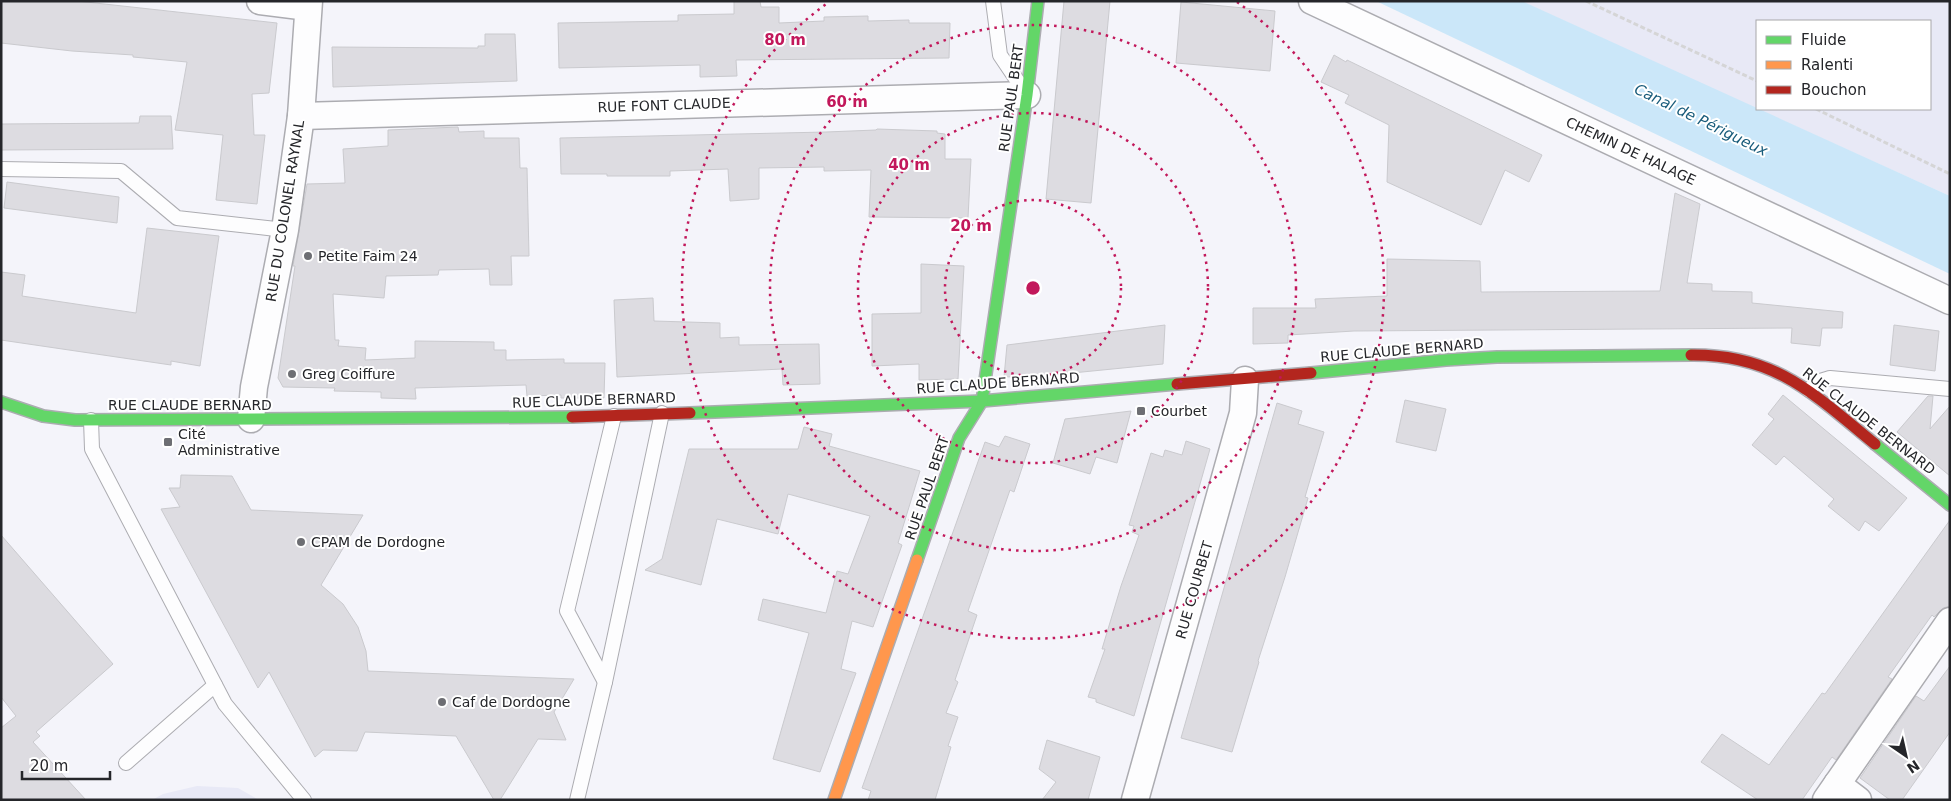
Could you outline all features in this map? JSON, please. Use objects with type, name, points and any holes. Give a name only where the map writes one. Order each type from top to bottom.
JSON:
[{"type":"main road","name":"RUE PAUL BERT","points":[[834,800],[959,438],[982,401],[988,372],[1027,95],[1038,1]]},
{"type":"main road","name":"RUE CLAUDE BERNARD","points":[[1,402],[43,416],[91,420],[614,416],[982,401],[1497,357],[1715,355],[1762,365],[1789,377],[1809,390],[1950,505]]},
{"type":"street","points":[[260,1],[309,4]]},
{"type":"street","name":"CHEMIN DE HALAGE","points":[[1312,1],[1950,301]]},
{"type":"street","name":"RUE DU COLONEL RAYNAL","points":[[251,419],[254,387],[285,230],[301,116],[309,4]]},
{"type":"street","name":"RUE FONT CLAUDE","points":[[301,116],[1027,95]]},
{"type":"street","name":"RUE COURBET","points":[[1135,800],[1244,414],[1245,380]]},
{"type":"street","points":[[1858,800],[1831,792],[1950,621]]},
{"type":"lane","points":[[993,1],[1000,55],[1027,95]]},
{"type":"lane","points":[[1,169],[121,171],[177,218],[285,230]]},
{"type":"lane","points":[[1809,390],[1817,382],[1830,378],[1950,389]]},
{"type":"lane","points":[[577,800],[605,682],[662,413]]},
{"type":"lane","points":[[605,682],[567,611],[614,416]]},
{"type":"lane","points":[[91,420],[92,449],[224,704],[304,800]]},
{"type":"lane","points":[[126,763],[215,685]]},
{"type":"path","points":[[1586,1],[1756,81]]},
{"type":"path","points":[[1818,110],[1950,174]]},
{"type":"shaded area","points":[[1525,1],[1950,1],[1950,196],[1759,110],[1931,110],[1931,20],[1756,20],[1756,109],[1525,3]]},
{"type":"shaded area","points":[[197,786],[238,788],[259,800],[152,800],[163,794]]},
{"type":"water","name":"Canal de Périgueux","points":[[1376,1],[1522,1],[1756,108],[1756,110],[1761,110],[1950,196],[1950,274]]},
{"type":"building","points":[[1,1],[77,1],[277,23],[269,93],[252,94],[254,135],[265,135],[257,204],[216,200],[223,135],[175,130],[187,62],[1,43]]},
{"type":"building","points":[[734,1],[760,1],[761,7],[779,7],[779,23],[824,21],[824,17],[868,16],[868,21],[909,20],[909,23],[950,23],[949,58],[736,60],[737,76],[700,77],[700,65],[559,68],[558,23],[678,21],[678,15],[734,14]]},
{"type":"building","points":[[1064,1],[1110,1],[1091,203],[1046,199]]},
{"type":"building","points":[[1181,2],[1275,11],[1270,71],[1176,63]]},
{"type":"building","points":[[485,34],[515,34],[517,81],[333,87],[332,47],[478,48],[478,46],[485,46]]},
{"type":"building","points":[[1334,55],[1542,155],[1529,182],[1505,170],[1481,225],[1387,182],[1389,125],[1345,103],[1349,95],[1321,82]]},
{"type":"building","points":[[140,116],[171,116],[173,149],[1,150],[1,124],[139,123]]},
{"type":"building","points":[[458,127],[459,132],[484,131],[484,138],[519,138],[520,168],[527,168],[529,256],[511,256],[512,285],[490,285],[489,269],[439,270],[438,275],[386,276],[384,298],[333,294],[335,340],[339,340],[338,346],[366,348],[365,360],[415,358],[415,341],[494,342],[494,350],[506,350],[506,360],[564,359],[564,363],[605,363],[604,398],[561,398],[561,395],[527,396],[526,385],[415,388],[416,399],[381,398],[381,392],[334,391],[335,388],[283,387],[278,378],[295,266],[293,266],[307,184],[345,183],[343,149],[388,146],[388,130]]},
{"type":"building","points":[[877,129],[937,131],[937,133],[945,134],[945,159],[971,159],[968,218],[869,217],[871,170],[824,171],[824,167],[759,168],[759,199],[730,201],[728,169],[670,171],[670,176],[561,174],[560,138],[826,132]]},
{"type":"building","points":[[7,182],[119,197],[117,223],[4,208]]},
{"type":"building","points":[[1675,193],[1700,204],[1687,283],[1712,284],[1712,291],[1752,292],[1752,303],[1843,312],[1842,328],[1822,328],[1820,346],[1791,343],[1792,328],[1354,331],[1288,335],[1288,343],[1253,344],[1253,308],[1316,308],[1315,299],[1387,296],[1387,259],[1480,261],[1481,292],[1660,291]]},
{"type":"building","points":[[147,228],[219,236],[200,366],[171,361],[171,365],[1,340],[1,272],[25,275],[22,296],[136,313]]},
{"type":"building","points":[[921,264],[964,266],[958,379],[919,380],[919,364],[872,366],[872,314],[921,313]]},
{"type":"building","points":[[653,298],[654,321],[720,323],[720,338],[739,337],[739,345],[819,344],[820,384],[783,385],[782,369],[617,377],[614,300]]},
{"type":"building","points":[[1165,325],[1163,364],[1042,376],[1004,377],[1007,345]]},
{"type":"building","points":[[1894,325],[1939,331],[1935,371],[1890,365]]},
{"type":"building","points":[[1783,395],[1907,498],[1879,531],[1865,521],[1859,531],[1828,506],[1834,499],[1784,456],[1776,465],[1752,445],[1774,419],[1768,414]]},
{"type":"building","points":[[1928,396],[1933,396],[1930,429],[1950,406],[1950,476],[1897,432]]},
{"type":"building","points":[[1405,400],[1446,409],[1436,451],[1396,442]]},
{"type":"building","points":[[1277,403],[1302,411],[1298,424],[1324,432],[1305,497],[1308,498],[1232,752],[1181,738]]},
{"type":"building","points":[[1131,411],[1117,463],[1096,457],[1090,474],[1053,463],[1065,419]]},
{"type":"building","points":[[804,427],[832,434],[829,446],[920,471],[898,543],[902,545],[873,627],[852,621],[841,669],[856,673],[820,772],[773,759],[809,633],[758,620],[763,599],[826,613],[837,571],[848,574],[870,516],[788,494],[778,534],[717,519],[701,585],[645,570],[662,559],[689,449],[798,449]]},
{"type":"building","points":[[1005,436],[1030,444],[1014,492],[1010,490],[968,611],[977,615],[955,680],[958,682],[946,713],[958,717],[948,746],[951,747],[935,800],[868,800],[871,791],[862,788],[985,442],[999,447]]},
{"type":"building","points":[[1186,441],[1210,449],[1134,716],[1096,702],[1096,699],[1088,697],[1105,649],[1102,649],[1121,586],[1139,535],[1132,532],[1134,526],[1129,525],[1151,453],[1163,457],[1165,450],[1182,455]]},
{"type":"building","points":[[181,475],[232,476],[251,510],[363,515],[321,585],[343,604],[358,627],[366,651],[368,671],[574,679],[554,712],[566,740],[538,739],[500,800],[494,800],[456,736],[365,732],[357,751],[323,750],[315,757],[269,672],[258,688],[161,509],[180,507],[169,488],[180,488]]},
{"type":"building","points":[[1950,520],[1950,606],[1943,608],[1934,617],[1932,615],[1888,677],[1892,679],[1836,760],[1832,757],[1802,800],[1758,800],[1701,762],[1722,734],[1769,765],[1822,693],[1825,694]]},
{"type":"building","points":[[1,535],[113,664],[36,732],[40,736],[33,742],[86,800],[1,800],[1,728],[16,716],[1,697]]},
{"type":"building","points":[[1950,666],[1950,732],[1902,800],[1890,800],[1860,778],[1916,696],[1924,701]]},
{"type":"building","points":[[1047,740],[1100,757],[1088,800],[1042,800],[1056,782],[1039,769]]},
{"type":"traffic: fast","points":[[917,560],[959,438],[982,401],[1027,95],[1038,1]]},
{"type":"traffic: fast","points":[[1311,373],[1497,357],[1691,355]]},
{"type":"traffic: fast","points":[[690,413],[982,401],[1177,384]]},
{"type":"traffic: fast","points":[[1,402],[43,416],[75,420],[572,417]]},
{"type":"traffic: fast","points":[[1875,444],[1950,505]]},
{"type":"traffic: slow","points":[[834,800],[917,560]]},
{"type":"traffic: jam","points":[[1691,355],[1721,356],[1747,361],[1792,380],[1875,444]]},
{"type":"traffic: jam","points":[[1177,384],[1311,373]]},
{"type":"traffic: jam","points":[[572,417],[690,413]]},
{"type":"place","name":"Petite Faim 24","points":[[308,256]]},
{"type":"place","name":"Greg Coiffure","points":[[292,374]]},
{"type":"place","name":"Courbet","points":[[1141,411]]},
{"type":"place","name":"Cité Administrative","points":[[168,442]]},
{"type":"place","name":"CPAM de Dordogne","points":[[301,542]]},
{"type":"place","name":"Caf de Dordogne","points":[[442,702]]}]
